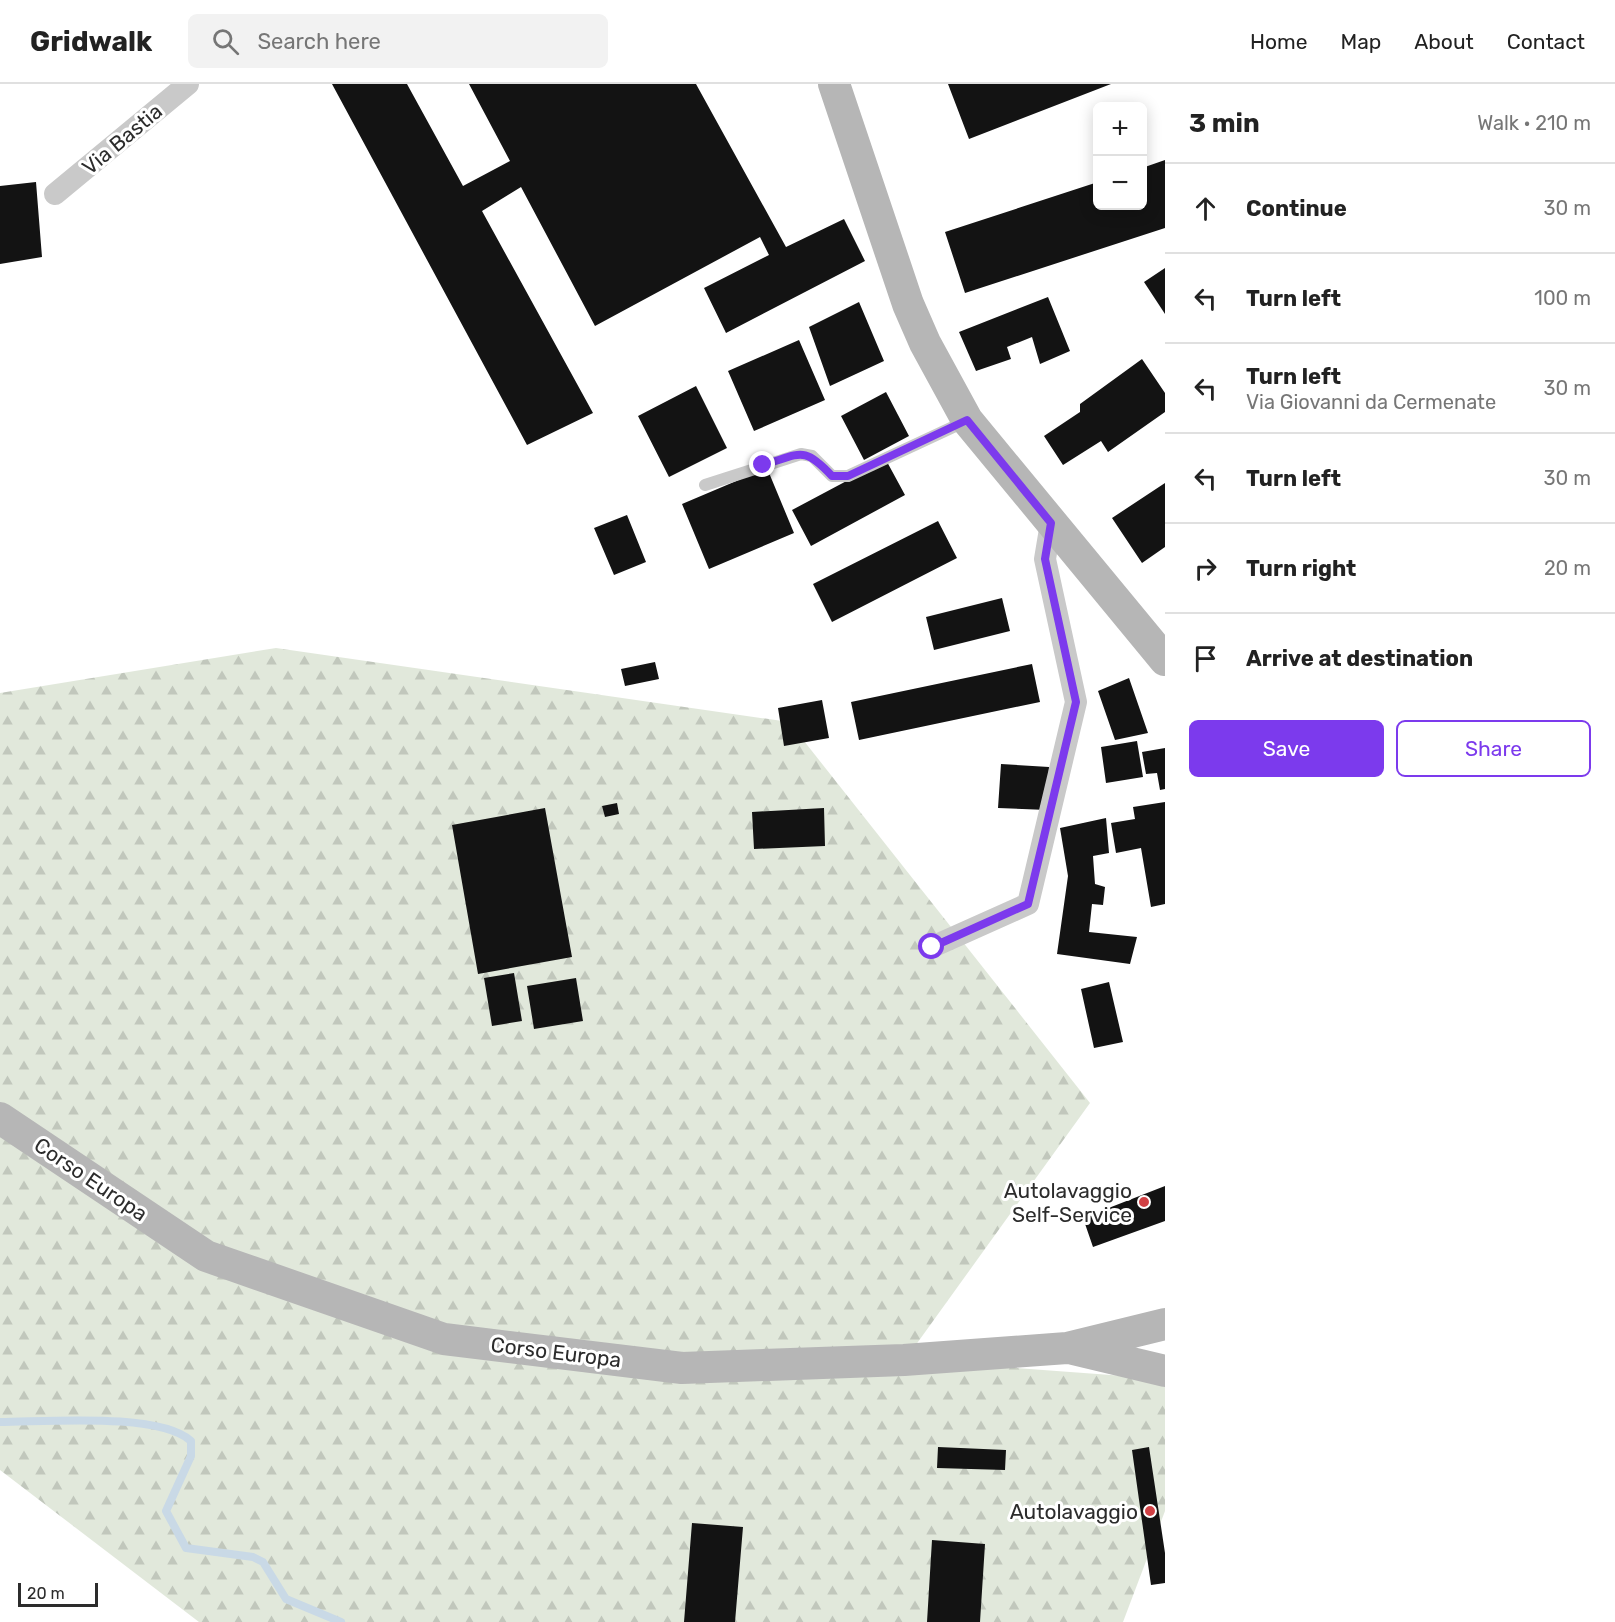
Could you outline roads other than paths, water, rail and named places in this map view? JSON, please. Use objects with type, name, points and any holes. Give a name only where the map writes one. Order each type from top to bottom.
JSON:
[{"type":"main road","points":[[834,84],[908,304],[930,352],[967,420],[1165,660]]},
{"type":"main road","name":"Corso Europa","points":[[0,1118],[206,1256],[444,1339],[682,1368],[904,1360],[1067,1348],[1165,1324]]},
{"type":"main road","points":[[1067,1348],[1165,1371]]},
{"type":"street","name":"Via Bastia","points":[[55,194],[188,84]]},
{"type":"street","points":[[932,947],[1028,904],[1076,702],[1045,559],[1051,523]]},
{"type":"lane","points":[[705,485],[801,454],[812,456],[832,476],[848,476],[967,420]]},
{"type":"waterway","points":[[0,1422],[72,1420],[128,1422],[175,1432],[191,1441],[191,1456],[166,1511],[186,1548],[253,1557],[263,1562],[286,1599],[341,1622]]},
{"type":"place","name":"Autolavaggio Self-Service","points":[[1144,1202]]},
{"type":"place","name":"Autolavaggio","points":[[1150,1511]]}]
